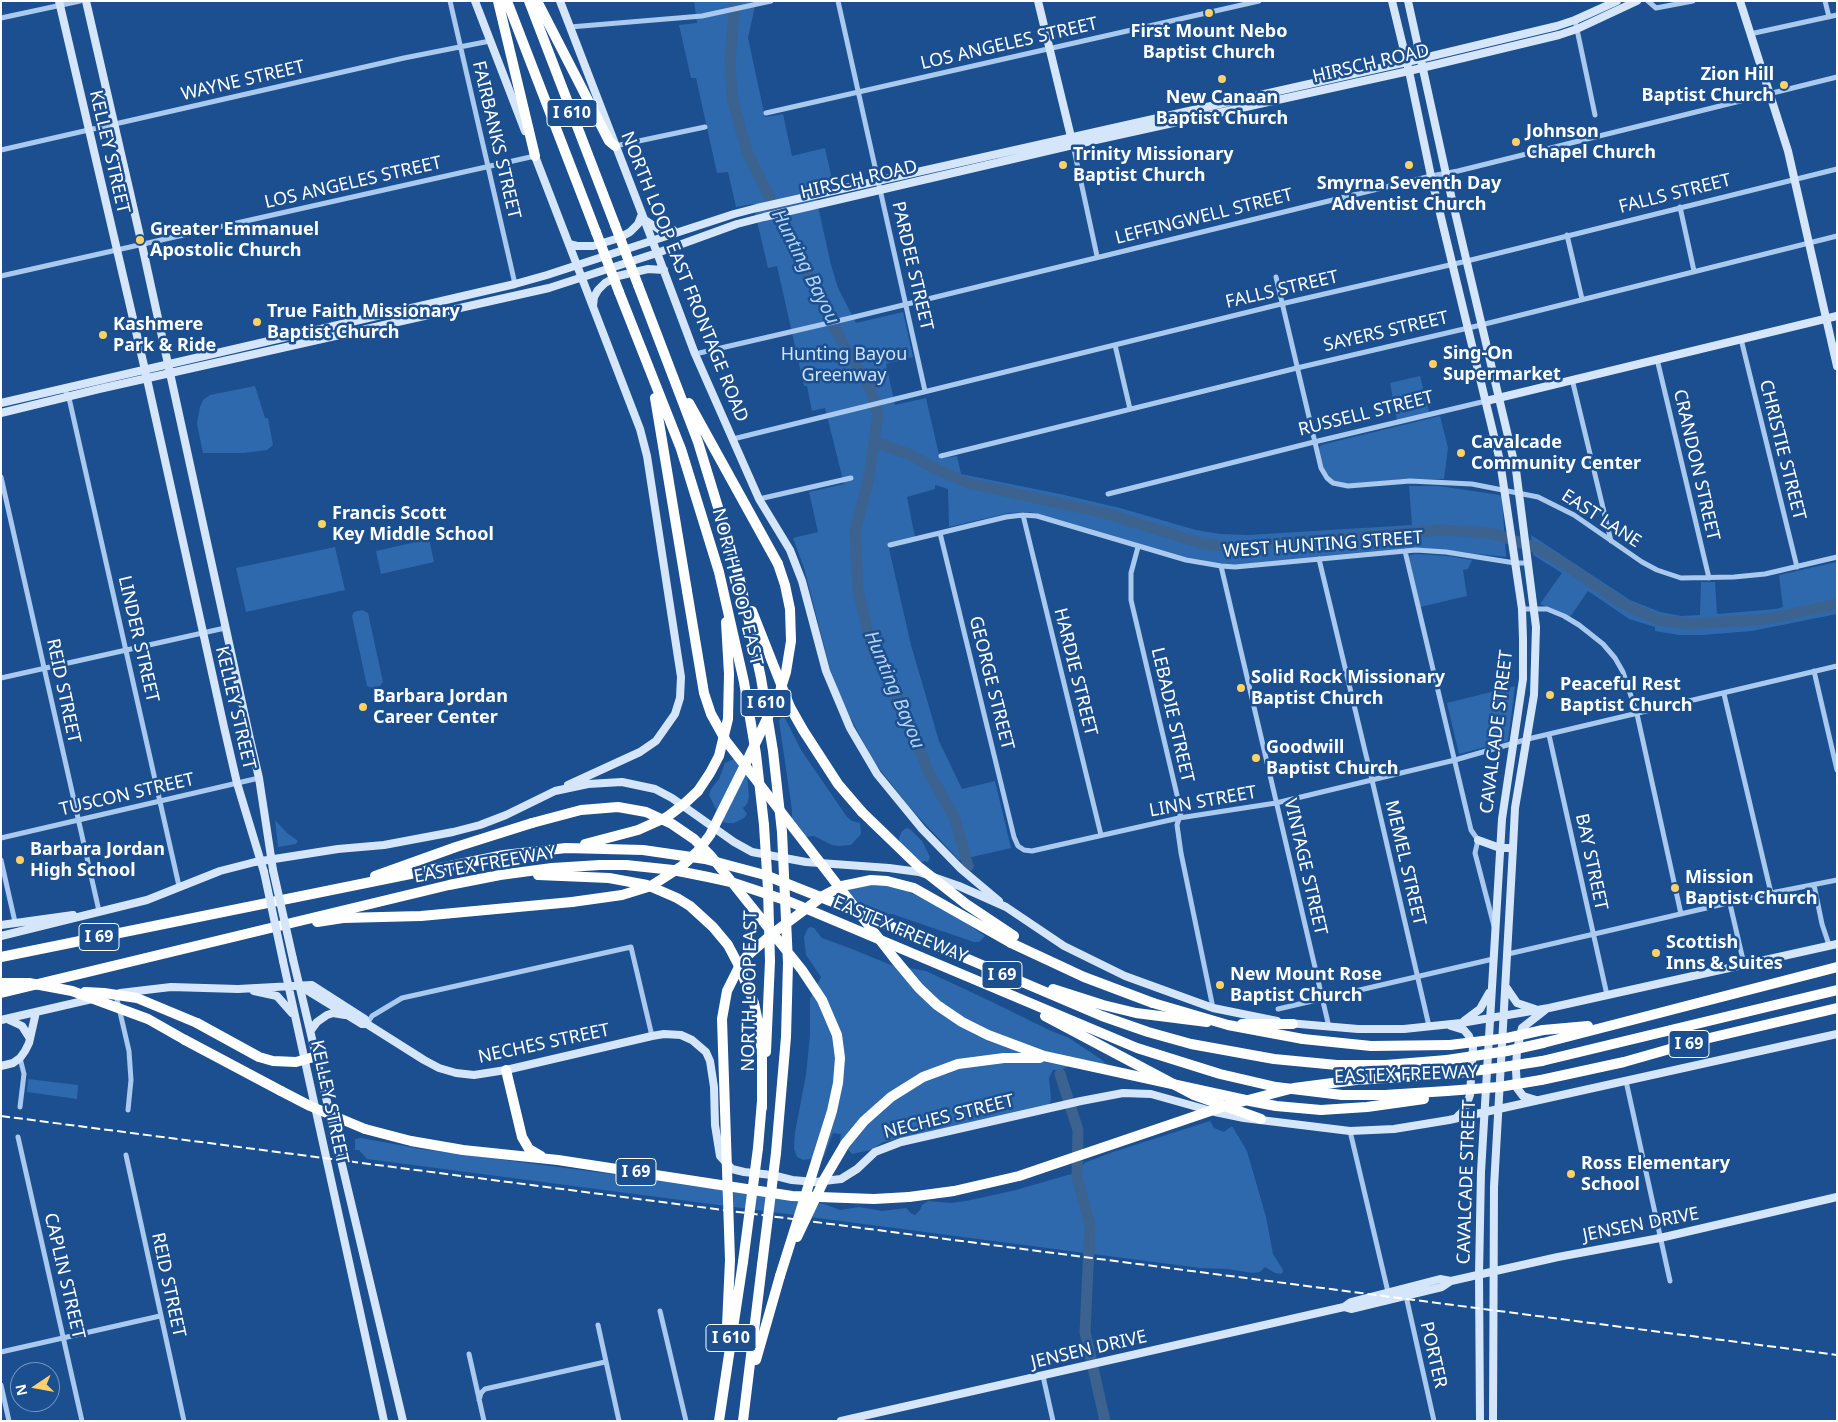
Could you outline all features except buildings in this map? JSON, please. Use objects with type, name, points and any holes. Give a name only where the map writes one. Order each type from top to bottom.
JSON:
[{"type":"highway","points":[[498,1],[535,156]]},
{"type":"highway","name":"NORTH LOOP EAST","points":[[507,1],[683,456],[719,572],[744,682],[756,754],[764,825],[768,889],[770,960],[768,1036],[758,1148],[719,1418]]},
{"type":"highway","name":"NORTH LOOP EAST","points":[[529,1],[700,450],[739,576],[762,678],[773,751],[782,832],[788,963],[786,1037],[776,1153],[743,1418]]},
{"type":"highway","points":[[537,1],[608,141],[615,146]]},
{"type":"highway","points":[[646,360],[661,427],[704,693],[711,714],[720,732],[739,759],[894,958],[933,1001],[962,1022],[1006,1043],[1058,1060],[1283,1107],[1321,1110],[1367,1107],[1446,1093]]},
{"type":"highway","points":[[257,931],[343,918],[421,916],[572,902],[622,894],[651,886],[682,866],[697,852],[710,835],[780,691],[786,672],[791,641],[791,615],[786,585],[778,564],[715,452],[667,360]]},
{"type":"highway","points":[[566,848],[638,830],[667,817],[698,790],[710,773],[719,756],[726,730],[729,707],[728,651],[719,572]]},
{"type":"highway","points":[[739,576],[790,707],[802,730],[838,784],[862,812],[919,866],[1013,940]]},
{"type":"highway","points":[[339,889],[456,847],[532,824],[581,810],[618,807],[646,812],[672,824],[694,839],[711,856],[802,970],[822,1000],[837,1035],[840,1058],[838,1083],[832,1111],[780,1276],[746,1400]]},
{"type":"highway","name":"EASTEX FREEWAY","points":[[1,957],[504,855],[566,848],[658,851],[705,859],[752,871],[804,890],[991,970],[1121,1022],[1167,1038],[1212,1049],[1274,1060],[1337,1065],[1409,1064],[1507,1051],[1837,967]]},
{"type":"highway","name":"EASTEX FREEWAY","points":[[1,993],[433,889],[552,868],[600,865],[657,868],[708,877],[756,890],[811,909],[1146,1051],[1205,1070],[1256,1083],[1306,1091],[1342,1095],[1446,1093],[1541,1080],[1624,1062],[1837,1008]]},
{"type":"highway","points":[[500,876],[570,876],[631,881],[665,892],[690,906],[720,936],[732,952],[751,995],[757,1015],[760,1041],[762,1108]]},
{"type":"highway","points":[[719,1418],[727,1329],[730,1260],[722,1024],[727,991],[739,968],[748,956],[772,934],[823,896],[842,886],[871,880],[887,881],[914,888],[1072,972],[1153,1003],[1228,1025],[1303,1039],[1371,1046],[1450,1044],[1507,1038],[1543,1030],[1619,1023]]},
{"type":"highway","points":[[991,970],[1095,1003],[1136,1013],[1167,1018],[1246,1025],[1293,1024]]},
{"type":"highway","points":[[1,983],[29,983],[72,991],[137,998],[197,1024],[260,1057],[284,1062],[305,1060],[318,1056]]},
{"type":"highway","name":"I 69","points":[[72,991],[148,1019],[310,1106],[366,1129],[463,1150],[546,1159],[792,1196],[874,1199],[954,1191],[1019,1176],[1225,1106],[1279,1092],[1325,1083],[1449,1074],[1542,1061],[1837,990]]},
{"type":"highway","points":[[1003,992],[1194,1095],[1261,1119]]},
{"type":"highway","points":[[780,1276],[838,1154],[857,1128],[882,1104],[901,1090],[923,1078],[958,1064],[1004,1058],[1058,1060]]},
{"type":"highway","points":[[506,1070],[522,1137],[529,1149],[546,1159]]},
{"type":"main road","name":"KELLEY STREET","points":[[86,1],[142,245],[259,778],[273,870],[403,1421]]},
{"type":"main road","points":[[1,925],[84,914],[146,900],[220,871],[260,861],[322,851],[384,845],[480,825],[506,815],[640,752],[656,741],[675,714],[681,688],[680,663],[647,456],[640,429],[474,1]]},
{"type":"main road","name":"NORTH LOOP EAST FRONTAGE ROAD","points":[[560,1],[695,354],[759,499],[790,550],[802,581],[826,671],[850,728],[864,754],[896,798],[922,829],[961,869],[1006,907]]},
{"type":"main road","points":[[1038,1],[1073,145]]},
{"type":"main road","name":"CAVALCADE STREET","points":[[1392,1],[1431,176],[1486,401],[1504,490],[1522,609],[1523,678],[1504,798],[1484,1112],[1479,1274],[1480,1421]]},
{"type":"main road","name":"CAVALCADE STREET","points":[[1408,1],[1446,174],[1500,398],[1519,493],[1535,609],[1535,678],[1528,740],[1515,808],[1494,1187],[1494,1421]]},
{"type":"main road","name":"HIRSCH ROAD","points":[[1,403],[515,284],[687,228],[757,208],[1407,62],[1575,20],[1617,1]]},
{"type":"main road","name":"HIRSCH ROAD","points":[[1,413],[549,288],[657,253],[737,224],[764,217],[1073,145],[1423,68],[1577,29],[1637,1]]},
{"type":"main road","points":[[1740,1],[1796,180],[1825,319],[1837,366]]},
{"type":"main road","name":"KELLEY STREET","points":[[60,3],[145,370],[202,633],[237,783],[264,872],[384,1421]]},
{"type":"main road","points":[[1238,100],[1240,109]]},
{"type":"main road","points":[[569,244],[593,246],[619,238],[630,232],[643,217],[660,230],[687,228]]},
{"type":"main road","points":[[593,308],[594,297],[598,290],[605,283],[618,276],[648,269],[664,270]]},
{"type":"main road","points":[[461,308],[475,301],[506,293],[515,284]]},
{"type":"main road","name":"RUSSELL STREET","points":[[1486,401],[1837,316]]},
{"type":"main road","points":[[378,317],[380,327]]},
{"type":"main road","points":[[272,341],[274,350]]},
{"type":"main road","points":[[1523,678],[1535,678]]},
{"type":"main road","points":[[555,791],[605,782],[638,785],[656,789],[752,852],[806,862],[919,872],[959,886],[1006,907],[1064,946],[1116,972],[1168,993],[1213,1008],[1293,1024],[1329,1028],[1383,1029],[1449,1025],[1490,1019],[1549,1008],[1833,944]]},
{"type":"main road","points":[[1478,840],[1500,848],[1513,848]]},
{"type":"main road","points":[[1,936],[60,922],[84,914]]},
{"type":"main road","points":[[4,1019],[116,993],[171,987],[238,989],[299,985]]},
{"type":"main road","name":"NECHES STREET","points":[[299,985],[310,990],[362,1024],[367,1024],[424,1060],[439,1068],[456,1073],[474,1075],[506,1070],[652,1036],[664,1034],[681,1035],[692,1040],[706,1052],[713,1071],[715,1125],[720,1156],[732,1168],[744,1172],[808,1181],[842,1179],[858,1170],[875,1152],[901,1142],[1123,1093],[1151,1094],[1244,1118],[1350,1131],[1410,1127],[1454,1119],[1837,1034]]},
{"type":"main road","name":"NECHES STREET","points":[[299,985],[312,985],[365,1019],[367,1024]]},
{"type":"main road","points":[[1506,987],[1517,1003],[1539,1010]]},
{"type":"main road","points":[[238,989],[277,996],[295,1016]]},
{"type":"main road","points":[[1461,1023],[1480,1009],[1491,989]]},
{"type":"main road","points":[[1537,1100],[1523,1096],[1517,1088],[1517,1050],[1522,1028],[1549,1008]]},
{"type":"main road","points":[[1,1066],[20,1058],[25,1051],[36,1012]]},
{"type":"main road","points":[[311,1030],[326,1015],[333,1013],[347,1015]]},
{"type":"main road","points":[[4,1019],[22,1026],[30,1037]]},
{"type":"main road","points":[[1449,1025],[1464,1030],[1469,1036],[1473,1047],[1470,1095],[1465,1109],[1454,1119]]},
{"type":"main road","points":[[1481,1187],[1494,1187]]},
{"type":"main road","name":"JENSEN DRIVE","points":[[1344,1307],[1351,1309],[1442,1287],[1451,1281],[1479,1274],[1660,1238],[1837,1197]]},
{"type":"main road","name":"JENSEN DRIVE","points":[[841,1421],[1344,1307],[1351,1302],[1440,1279],[1451,1281]]},
{"type":"street","points":[[1,18],[60,3],[80,1]]},
{"type":"street","name":"FAIRBANKS STREET","points":[[450,1],[515,284]]},
{"type":"street","points":[[570,27],[702,16],[772,1]]},
{"type":"street","name":"PARDEE STREET","points":[[838,1],[925,391]]},
{"type":"street","name":"LOS ANGELES STREET","points":[[766,113],[1259,1]]},
{"type":"street","points":[[1648,1],[1656,8],[1663,8],[1693,1]]},
{"type":"street","points":[[1825,1],[1829,17]]},
{"type":"street","points":[[1750,34],[1837,15]]},
{"type":"street","points":[[1575,20],[1595,115]]},
{"type":"street","name":"WAYNE STREET","points":[[1,150],[460,46],[490,42]]},
{"type":"street","name":"LEFFINGWELL STREET","points":[[695,354],[1837,78]]},
{"type":"street","points":[[615,146],[705,127]]},
{"type":"street","points":[[1073,145],[1097,256]]},
{"type":"street","name":"LOS ANGELES STREET","points":[[1,276],[535,156]]},
{"type":"street","name":"FALLS STREET","points":[[733,439],[1115,344],[1467,261],[1837,169]]},
{"type":"street","points":[[1680,207],[1694,271]]},
{"type":"street","points":[[1567,235],[1582,299]]},
{"type":"street","name":"SAYERS STREET","points":[[941,456],[1297,368],[1481,325],[1837,236]]},
{"type":"street","name":"EAST LANE","points":[[1276,277],[1314,442],[1322,472],[1330,481],[1348,486],[1410,481],[1472,484],[1538,496],[1591,526],[1611,542],[1642,562],[1668,575],[1692,579],[1757,575],[1837,557]]},
{"type":"street","name":"CHRISTIE STREET","points":[[1741,340],[1796,567]]},
{"type":"street","points":[[1115,344],[1130,409]]},
{"type":"street","name":"CRANDON STREET","points":[[1657,359],[1709,578]]},
{"type":"street","points":[[1572,379],[1611,542]]},
{"type":"street","name":"LINDER STREET","points":[[67,387],[179,886]]},
{"type":"street","name":"RUSSELL STREET","points":[[1108,494],[1486,401]]},
{"type":"street","name":"REID STREET","points":[[1,477],[99,911]]},
{"type":"street","points":[[759,499],[851,478]]},
{"type":"street","name":"WEST HUNTING STREET","points":[[890,545],[1023,514],[1036,516],[1186,560],[1220,566],[1235,567],[1416,550],[1528,563]]},
{"type":"street","name":"HARDIE STREET","points":[[1023,514],[1100,835]]},
{"type":"street","name":"GEORGE STREET","points":[[940,533],[1015,839]]},
{"type":"street","name":"LEBADIE STREET","points":[[1138,547],[1131,573],[1131,600],[1181,812],[1178,825],[1181,853],[1213,1008]]},
{"type":"street","points":[[1405,551],[1471,830],[1478,840],[1476,853],[1495,929]]},
{"type":"street","name":"MEMEL STREET","points":[[1319,559],[1429,1026]]},
{"type":"street","name":"VINTAGE STREET","points":[[1220,566],[1329,1028]]},
{"type":"street","points":[[1522,609],[1547,609],[1579,625],[1603,644],[1615,658],[1623,672],[1637,714],[1681,914]]},
{"type":"street","points":[[1,678],[225,628]]},
{"type":"street","name":"LINN STREET","points":[[1015,839],[1018,846],[1024,850],[1032,851],[1179,818],[1276,803],[1837,666]]},
{"type":"street","points":[[1814,671],[1837,770]]},
{"type":"street","points":[[1724,694],[1771,893]]},
{"type":"street","name":"BAY STREET","points":[[1549,735],[1607,995]]},
{"type":"street","name":"TUSCON STREET","points":[[1,838],[259,778]]},
{"type":"street","points":[[1,860],[15,922]]},
{"type":"street","points":[[1508,954],[1771,893],[1837,880]]},
{"type":"street","points":[[1814,885],[1822,924],[1833,944]]},
{"type":"street","points":[[1730,904],[1744,964]]},
{"type":"street","points":[[367,1024],[372,1016],[402,998],[631,946],[652,1036]]},
{"type":"street","points":[[1278,1009],[1493,959]]},
{"type":"street","points":[[116,993],[129,1051],[131,1080],[128,1110]]},
{"type":"street","points":[[20,1058],[24,1074],[20,1107]]},
{"type":"street","points":[[1626,1081],[1670,1281]]},
{"type":"street","points":[[1350,1131],[1388,1292]]},
{"type":"street","name":"CAPLIN STREET","points":[[18,1137],[82,1421]]},
{"type":"street","name":"REID STREET","points":[[126,1155],[184,1421]]},
{"type":"street","name":"PORTER","points":[[1406,1296],[1434,1421]]},
{"type":"street","points":[[660,1311],[686,1421]]},
{"type":"street","points":[[1,1352],[160,1316]]},
{"type":"street","points":[[598,1325],[619,1421]]},
{"type":"street","points":[[469,1354],[484,1421]]},
{"type":"street","points":[[479,1400],[481,1393],[485,1389],[605,1362]]},
{"type":"street","points":[[1043,1376],[1053,1421]]},
{"type":"street","points":[[1,1385],[9,1421]]},
{"type":"green space","name":"Hunting Bayou Greenway","points":[[694,1],[756,1],[748,38],[765,117],[783,114],[792,156],[825,148],[833,184],[814,188],[838,288],[856,323],[903,312],[913,357],[886,364],[895,405],[926,398],[940,459],[957,456],[961,474],[1060,494],[1120,508],[1196,530],[1221,534],[1248,535],[1412,525],[1409,486],[1439,486],[1500,495],[1502,498],[1506,557],[1442,550],[1226,565],[1195,560],[1141,546],[1030,512],[1009,513],[949,527],[948,489],[935,485],[935,489],[907,497],[915,537],[888,544],[911,645],[939,741],[962,789],[995,781],[1011,848],[959,860],[911,809],[874,762],[842,702],[830,669],[804,568],[793,538],[818,532],[809,492],[844,484],[825,408],[812,411],[807,386],[804,386],[777,266],[768,268],[753,204],[736,207],[728,172],[717,173],[696,78],[691,78],[679,25],[697,23]]},
{"type":"green space","points":[[1420,376],[1429,412],[1397,421],[1390,383]]},
{"type":"green space","points":[[255,386],[265,418],[268,418],[273,445],[267,450],[244,453],[203,453],[197,424],[203,400],[210,395]]},
{"type":"green space","points":[[1440,416],[1448,448],[1444,479],[1404,479],[1349,484],[1332,480],[1324,470],[1318,450],[1321,445]]},
{"type":"green space","points":[[1531,535],[1630,600],[1660,612],[1681,616],[1700,615],[1701,582],[1715,582],[1717,614],[1776,609],[1783,607],[1779,575],[1837,562],[1837,614],[1752,631],[1679,635],[1655,631],[1655,627],[1629,619],[1588,591],[1570,617],[1540,604],[1562,573],[1533,555]]},
{"type":"green space","points":[[429,539],[434,562],[381,574],[376,551]]},
{"type":"green space","points":[[335,547],[345,590],[246,612],[236,568]]},
{"type":"green space","points":[[1410,555],[1472,560],[1468,569],[1463,570],[1467,596],[1420,607],[1409,559]]},
{"type":"green space","points":[[362,610],[368,613],[383,682],[380,686],[373,688],[367,686],[352,616],[354,612]]},
{"type":"green space","points":[[1515,686],[1508,741],[1459,754],[1447,703]]},
{"type":"green space","points":[[781,718],[785,718],[801,750],[847,817],[852,821],[860,823],[861,834],[851,845],[832,845],[814,836],[804,837],[792,821],[779,721]]},
{"type":"green space","points":[[734,759],[747,774],[749,797],[747,804],[743,808],[747,814],[744,818],[734,823],[726,823],[722,821],[709,795],[719,779],[725,763]]},
{"type":"green space","points":[[275,820],[287,833],[298,841],[296,844],[278,847]]},
{"type":"green space","points":[[907,828],[922,841],[930,857],[928,862],[920,863],[900,844],[899,838],[902,831]]},
{"type":"green space","points":[[868,885],[900,888],[960,919],[985,936],[979,942],[974,942],[892,914],[884,914],[838,894]]},
{"type":"green space","points":[[811,927],[822,938],[891,965],[926,971],[988,1000],[1069,1038],[1108,1066],[1081,1061],[1060,1070],[1053,1070],[1049,1078],[1051,1099],[1049,1105],[883,1142],[871,1150],[852,1154],[840,1141],[841,1134],[833,1133],[824,1157],[803,1160],[797,1157],[794,1149],[795,1132],[806,1075],[810,1035],[810,999],[821,977],[806,955],[804,937],[808,928]]},
{"type":"green space","points":[[28,1079],[78,1085],[77,1099],[27,1092]]},
{"type":"green space","points":[[1210,1121],[1214,1128],[1224,1132],[1232,1126],[1247,1151],[1266,1217],[1273,1254],[1282,1268],[1283,1272],[1281,1274],[1265,1267],[1260,1272],[1252,1273],[1228,1269],[1200,1268],[367,1159],[359,1150],[355,1150],[355,1139],[361,1138],[421,1149],[786,1197],[824,1204],[840,1210],[859,1207],[882,1211],[906,1208],[915,1215],[922,1205],[928,1201],[950,1203],[966,1201],[1016,1190],[1071,1174],[1081,1169],[1084,1163]]},
{"type":"waterway","name":"Hunting Bayou","points":[[735,1],[730,61],[732,97],[747,152],[844,346],[870,388],[878,414],[869,478],[855,532],[858,591],[872,648],[906,713],[927,769],[955,819],[968,866]]},
{"type":"waterway","points":[[875,442],[911,455],[934,468],[968,483],[1104,513],[1204,544],[1233,547],[1441,530],[1475,532],[1494,534],[1537,548],[1566,565],[1623,604],[1659,620],[1691,624],[1768,619],[1837,604]]},
{"type":"waterway","name":"Hunting Bayou","points":[[1060,1074],[1078,1130],[1077,1178],[1090,1225],[1085,1332],[1105,1421]]},
{"type":"railway","points":[[1,1116],[1837,1355]]},
{"type":"place","name":"First Mount Nebo Baptist Church","points":[[1209,13]]},
{"type":"place","name":"New Canaan Baptist Church","points":[[1222,79]]},
{"type":"place","name":"Zion Hill Baptist Church","points":[[1784,85]]},
{"type":"place","name":"Johnson Chapel Church","points":[[1516,142]]},
{"type":"place","name":"Trinity Missionary Baptist Church","points":[[1063,165]]},
{"type":"place","name":"Smyrna Seventh Day Adventist Church","points":[[1409,165]]},
{"type":"place","name":"Greater Emmanuel Apostolic Church","points":[[140,240]]},
{"type":"place","name":"True Faith Missionary Baptist Church","points":[[257,322]]},
{"type":"place","name":"Kashmere Park & Ride","points":[[103,335]]},
{"type":"place","name":"Sing-On Supermarket","points":[[1433,364]]},
{"type":"place","name":"Cavalcade Community Center","points":[[1461,453]]},
{"type":"place","name":"Francis Scott Key Middle School","points":[[322,524]]},
{"type":"place","name":"Solid Rock Missionary Baptist Church","points":[[1241,688]]},
{"type":"place","name":"Peaceful Rest Baptist Church","points":[[1550,695]]},
{"type":"place","name":"Barbara Jordan Career Center","points":[[363,707]]},
{"type":"place","name":"Goodwill Baptist Church","points":[[1256,758]]},
{"type":"place","name":"Barbara Jordan High School","points":[[20,860]]},
{"type":"place","name":"Mission Baptist Church","points":[[1675,888]]},
{"type":"place","name":"Scottish Inns & Suites","points":[[1656,953]]},
{"type":"place","name":"New Mount Rose Baptist Church","points":[[1220,985]]},
{"type":"place","name":"Ross Elementary School","points":[[1571,1174]]}]
